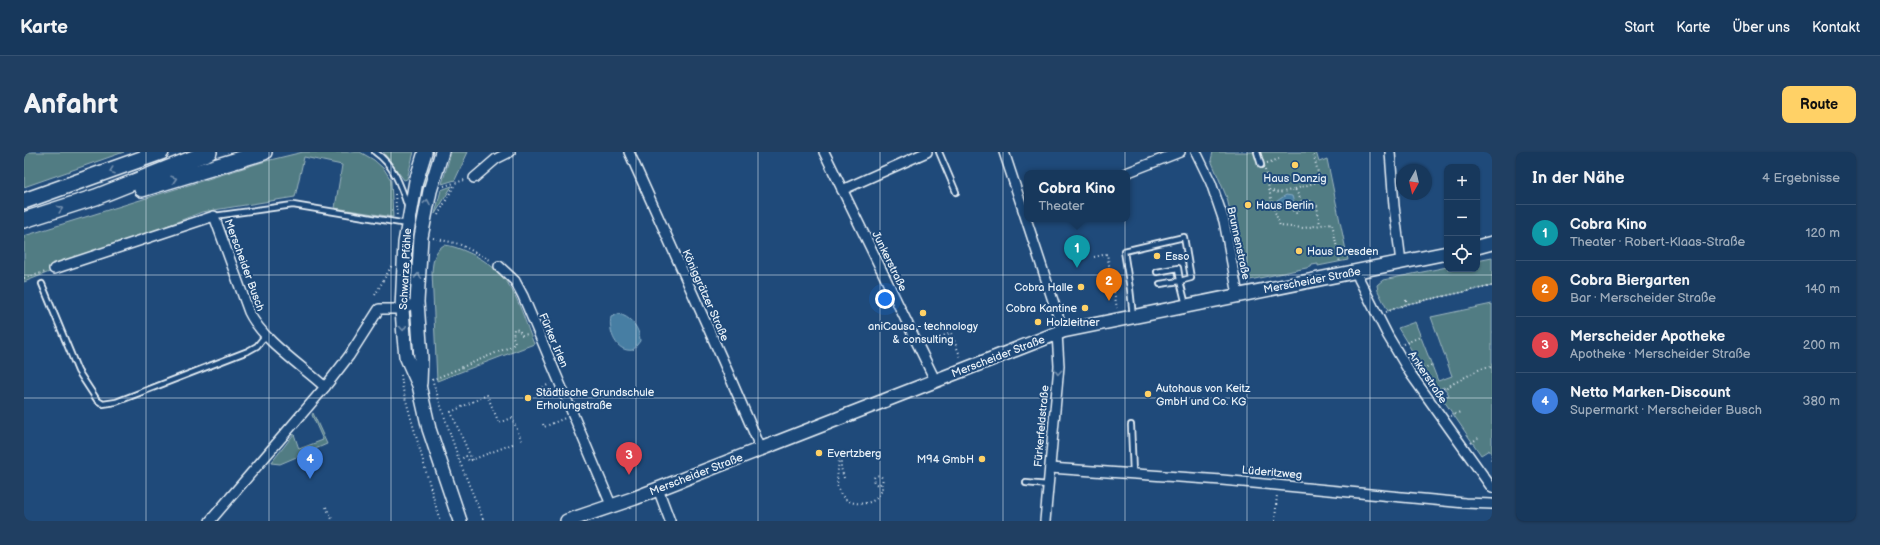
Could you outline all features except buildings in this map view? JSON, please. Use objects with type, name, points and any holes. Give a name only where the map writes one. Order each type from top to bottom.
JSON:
[{"type":"highway","points":[[24,201],[161,152]]},
{"type":"highway","points":[[24,220],[96,197],[209,152]]},
{"type":"highway","points":[[96,197],[119,197],[264,152]]},
{"type":"main road","name":"Schwarze Pfähle","points":[[425,152],[416,181],[408,218],[402,268],[402,310],[406,356],[419,385],[429,429],[460,521]]},
{"type":"main road","name":"Schwarze Pfähle","points":[[419,385],[422,358],[417,302],[421,237],[430,191],[442,152]]},
{"type":"main road","points":[[1480,246],[1492,244]]},
{"type":"main road","name":"Merscheider Straße","points":[[567,521],[612,507],[1060,332],[1186,305],[1444,254]]},
{"type":"street","points":[[474,178],[496,159],[510,152]]},
{"type":"street","name":"Königgrätzer Straße","points":[[629,152],[720,354],[760,449]]},
{"type":"street","name":"Junkerstraße","points":[[824,152],[935,380]]},
{"type":"street","points":[[842,190],[927,152]]},
{"type":"street","name":"Fürkerfeldstraße","points":[[1004,152],[1024,209]]},
{"type":"street","points":[[1130,171],[1180,152]]},
{"type":"street","name":"Brunnenstraße","points":[[1196,152],[1211,183],[1224,221],[1238,295]]},
{"type":"street","points":[[1390,152],[1394,206],[1401,262]]},
{"type":"street","name":"Merscheider Busch","points":[[54,270],[214,216],[249,312],[255,324],[265,336],[325,387]]},
{"type":"street","name":"Fürkerfeldstraße","points":[[1028,222],[1060,332],[1059,366],[1045,521]]},
{"type":"street","name":"Fürker Irlen","points":[[499,266],[515,281],[523,296],[612,507]]},
{"type":"street","name":"Ankerstraße","points":[[1356,271],[1395,348],[1410,373],[1492,488]]},
{"type":"street","points":[[210,521],[325,387],[349,356],[379,310],[402,310],[417,302]]},
{"type":"street","name":"Lüderitzweg","points":[[1050,468],[1278,484],[1466,503],[1492,504]]},
{"type":"street","points":[[658,489],[670,521]]},
{"type":"lane","points":[[375,152],[384,160],[395,174],[408,218]]},
{"type":"lane","points":[[938,152],[956,192]]},
{"type":"lane","points":[[1257,152],[1261,165]]},
{"type":"lane","name":"Merscheider Busch","points":[[214,216],[293,205],[408,218]]},
{"type":"lane","points":[[1133,316],[1124,251],[1184,237],[1191,278],[1160,284]]},
{"type":"lane","points":[[1157,272],[1178,268],[1186,305]]},
{"type":"lane","points":[[1129,279],[1134,277]]},
{"type":"lane","points":[[42,284],[78,372],[97,400],[103,404],[116,402],[248,351],[257,346],[265,336]]},
{"type":"lane","points":[[1130,289],[1137,288]]},
{"type":"lane","points":[[1131,425],[1133,473]]},
{"type":"lane","points":[[1026,483],[1048,485]]},
{"type":"path","points":[[1269,190],[1279,193],[1320,181],[1313,152]]},
{"type":"path","points":[[1279,160],[1264,164],[1272,204],[1280,226],[1304,228],[1332,223],[1341,263]]},
{"type":"path","points":[[441,187],[474,178]]},
{"type":"path","points":[[438,215],[455,183]]},
{"type":"path","points":[[1295,189],[1302,202]]},
{"type":"path","points":[[1298,207],[1302,202],[1310,201],[1317,206],[1320,225]]},
{"type":"path","points":[[421,237],[449,240],[480,254],[499,266]]},
{"type":"path","points":[[1094,257],[1108,254],[1117,308]]},
{"type":"path","points":[[375,295],[394,262]]},
{"type":"path","points":[[24,278],[54,270]]},
{"type":"path","points":[[1108,286],[1113,285]]},
{"type":"path","points":[[1389,318],[1385,312],[1407,304],[1441,295],[1492,286]]},
{"type":"path","points":[[1406,300],[1407,304]]},
{"type":"path","points":[[432,380],[512,346],[515,342],[513,337],[514,329],[519,330],[522,335],[537,331]]},
{"type":"path","points":[[940,337],[951,333],[962,359]]},
{"type":"path","points":[[1395,348],[1420,336]]},
{"type":"path","points":[[1410,373],[1432,365]]},
{"type":"path","points":[[1427,398],[1480,369],[1492,367]]},
{"type":"path","points":[[432,372],[432,380],[459,460],[484,521]]},
{"type":"path","points":[[403,390],[440,521]]},
{"type":"path","points":[[472,460],[451,412],[487,395],[499,423],[512,418],[522,441]]},
{"type":"path","points":[[542,424],[544,427],[574,415]]},
{"type":"path","points":[[459,460],[466,456],[469,462],[515,443]]},
{"type":"path","points":[[851,449],[852,453],[839,456],[838,488],[841,495],[848,501],[859,504],[871,501],[880,493],[883,480],[882,477],[875,477],[874,482],[876,484],[882,484]]},
{"type":"path","points":[[842,456],[841,468],[844,478]]},
{"type":"path","points":[[1492,456],[1490,457],[1492,460]]},
{"type":"path","points":[[1275,521],[1278,484]]},
{"type":"path","points":[[326,506],[333,521]]},
{"type":"green space","points":[[24,152],[124,152],[24,187]]},
{"type":"green space","points":[[303,152],[360,152],[374,160],[384,169],[391,180],[393,217],[335,208],[342,165],[304,157],[295,197],[202,212],[24,282],[24,236],[266,161]]},
{"type":"green space","points":[[383,152],[414,152],[407,179],[404,180]]},
{"type":"green space","points":[[451,152],[468,152],[455,180],[442,184]]},
{"type":"green space","points":[[1213,152],[1316,152],[1319,162],[1327,159],[1348,260],[1318,266],[1318,264],[1312,265],[1311,267],[1250,280],[1245,278],[1227,198],[1211,160]]},
{"type":"green space","points":[[425,167],[429,168],[417,233],[411,298],[408,301],[409,267],[413,234]]},
{"type":"green space","points":[[452,186],[435,214],[441,190]]},
{"type":"green space","points":[[444,245],[476,256],[489,264],[500,274],[508,283],[514,294],[534,344],[437,381],[432,272],[436,253]]},
{"type":"green space","points":[[1492,257],[1492,286],[1407,304],[1388,311],[1378,291],[1377,285],[1383,280],[1444,268],[1444,272],[1480,272],[1480,259]]},
{"type":"green space","points":[[1492,304],[1492,455],[1489,450],[1481,455],[1442,398],[1449,395],[1444,387],[1436,390],[1398,328],[1415,322],[1438,381],[1452,376],[1431,317]]},
{"type":"green space","points":[[313,413],[327,444],[280,464],[271,463],[294,434],[299,449],[323,440],[312,415]]},
{"type":"water","points":[[1286,195],[1292,196],[1294,203],[1280,208],[1277,201]]},
{"type":"water","points":[[618,314],[626,317],[634,323],[640,336],[640,341],[633,350],[622,348],[614,340],[610,323],[611,317]]},
{"type":"place","name":"Haus Danzig","points":[[1295,165]]},
{"type":"place","name":"Haus Berlin","points":[[1248,205]]},
{"type":"place","name":"Haus Dresden","points":[[1299,251]]},
{"type":"place","name":"Esso","points":[[1157,256]]},
{"type":"place","name":"Cobra Kino","points":[[1077,268]]},
{"type":"place","name":"Cobra Halle","points":[[1081,287]]},
{"type":"place","name":"Cobra Biergarten","points":[[1109,301]]},
{"type":"place","name":"Cobra Kantine","points":[[1085,308]]},
{"type":"place","name":"aniCausa - technology & consulting","points":[[923,313]]},
{"type":"place","name":"Holzleitner","points":[[1038,322]]},
{"type":"place","name":"Autohaus von Keitz GmbH und Co. KG","points":[[1148,394]]},
{"type":"place","name":"Städtische Grundschule Erholungstraße","points":[[528,398]]},
{"type":"place","name":"Evertzberg","points":[[819,453]]},
{"type":"place","name":"M94 GmbH","points":[[982,459]]},
{"type":"place","name":"Merscheider Apotheke","points":[[629,475]]},
{"type":"place","name":"Netto Marken-Discount","points":[[310,479]]}]
